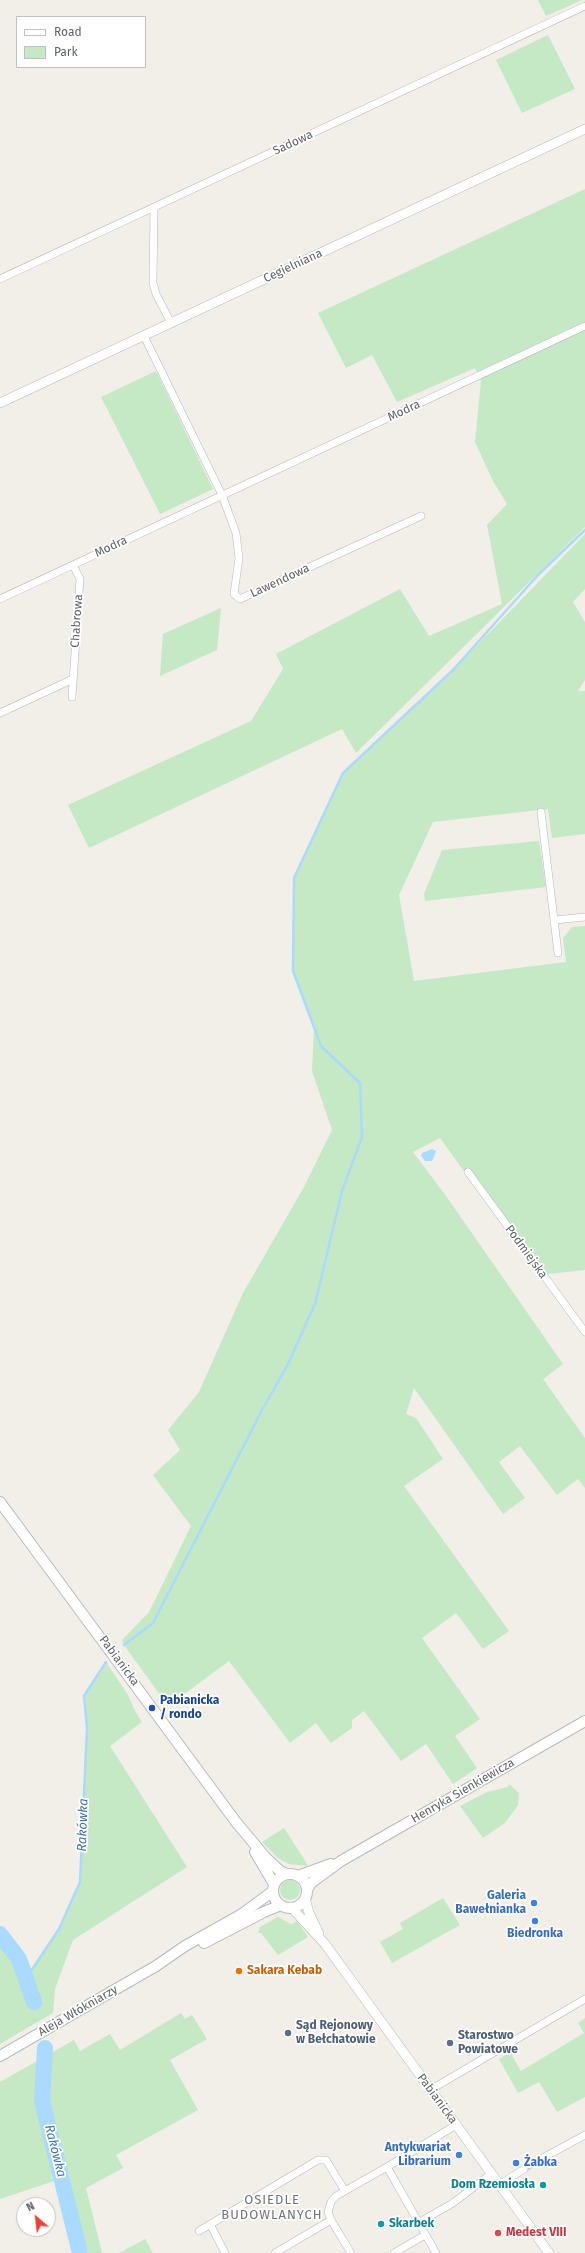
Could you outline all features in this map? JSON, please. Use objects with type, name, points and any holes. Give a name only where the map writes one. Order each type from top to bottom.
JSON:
[{"type":"main road","name":"Pabianicka","points":[[0,1502],[236,1822],[266,1858],[280,1871],[287,1874]]},
{"type":"main road","name":"Henryka Sienkiewicza","points":[[306,1894],[311,1883],[341,1861],[585,1721]]},
{"type":"main road","name":"Pabianicka","points":[[236,1822],[273,1888]]},
{"type":"main road","name":"Henryka Sienkiewicza","points":[[298,1876],[341,1861]]},
{"type":"main road","points":[[287,1874],[298,1876],[305,1884],[306,1894],[300,1903],[286,1906],[274,1897],[273,1888],[277,1879],[287,1874]]},
{"type":"main road","name":"Aleja Włókniarzy","points":[[156,1966],[185,1946],[242,1914],[273,1888]]},
{"type":"main road","name":"Aleja Włókniarzy","points":[[0,2056],[156,1966],[264,1912],[286,1906]]},
{"type":"street","name":"Sadowa","points":[[0,279],[585,6]]},
{"type":"street","name":"Cegielniana","points":[[0,403],[585,130]]},
{"type":"street","points":[[154,208],[153,283],[156,294],[171,323]]},
{"type":"street","name":"Modra","points":[[0,599],[585,326]]},
{"type":"street","points":[[144,336],[222,495]]},
{"type":"street","name":"Lawendowa","points":[[222,495],[236,533],[239,558],[234,594],[240,599],[421,516]]},
{"type":"street","name":"Chabrowa","points":[[72,697],[80,579],[73,565]]},
{"type":"street","points":[[0,713],[73,679]]},
{"type":"street","points":[[541,812],[558,953]]},
{"type":"street","points":[[555,920],[585,917]]},
{"type":"street","name":"Podmiejska","points":[[468,1172],[585,1332]]},
{"type":"street","name":"Pabianicka","points":[[306,1894],[309,1913],[324,1944]]},
{"type":"street","name":"Pabianicka","points":[[286,1906],[324,1944],[549,2253]]},
{"type":"street","points":[[430,2090],[585,1999]]},
{"type":"street","points":[[351,2253],[331,2220],[328,2212],[331,2202],[345,2191],[456,2125]]},
{"type":"street","points":[[537,2161],[585,2135]]},
{"type":"street","points":[[199,2231],[318,2160],[326,2160],[345,2191]]},
{"type":"street","points":[[387,2167],[436,2253]]},
{"type":"street","points":[[499,2185],[524,2169]]},
{"type":"street","points":[[418,2223],[453,2203],[492,2174]]},
{"type":"street","points":[[275,2253],[331,2220]]},
{"type":"street","points":[[210,2224],[225,2253]]},
{"type":"street","points":[[394,2253],[425,2235]]},
{"type":"green space","points":[[538,0],[582,0],[546,16]]},
{"type":"green space","points":[[548,35],[575,89],[522,113],[496,60]]},
{"type":"green space","points":[[585,189],[585,527],[356,753],[342,729],[89,848],[68,805],[251,721],[283,669],[276,654],[400,589],[429,636],[502,604],[487,525],[507,504],[493,481],[475,442],[481,381],[475,368],[397,402],[372,355],[346,368],[318,313]]},
{"type":"green space","points":[[156,371],[213,489],[160,514],[101,397]]},
{"type":"green space","points":[[585,534],[585,589],[573,602],[585,622],[585,680],[578,691],[585,691],[585,834],[552,838],[548,809],[433,822],[399,895],[414,981],[566,962],[563,938],[572,927],[585,926],[585,1270],[539,1275],[440,1138],[413,1152],[446,1196],[563,1364],[543,1379],[585,1438],[585,1488],[578,1479],[557,1495],[520,1446],[499,1462],[525,1498],[503,1514],[414,1388],[406,1414],[416,1418],[443,1459],[404,1486],[509,1631],[483,1649],[456,1613],[422,1638],[480,1719],[455,1736],[477,1768],[453,1784],[426,1744],[401,1761],[364,1711],[352,1720],[352,1728],[331,1743],[316,1723],[290,1743],[229,1661],[168,1706],[124,1645],[122,1640],[149,1612],[191,1526],[153,1475],[180,1450],[168,1430],[199,1392],[243,1293],[304,1187],[332,1130],[312,1071],[314,1029],[293,971],[294,878],[343,773],[453,670]]},
{"type":"green space","points":[[221,608],[217,650],[160,676],[163,634]]},
{"type":"green space","points":[[539,841],[546,887],[425,901],[424,894],[442,850]]},
{"type":"green space","points":[[106,1662],[128,1695],[142,1722],[110,1746],[187,1867],[73,1940],[55,1989],[53,2013],[0,2044],[0,1934],[19,1959],[26,1980],[59,1929],[80,1882],[87,1728],[84,1696]]},
{"type":"green space","points":[[509,1784],[519,1793],[518,1805],[505,1823],[483,1838],[460,1806],[487,1792],[508,1787]]},
{"type":"green space","points":[[284,1828],[308,1866],[289,1864],[279,1859],[262,1842]]},
{"type":"green space","points":[[290,1880],[297,1883],[300,1890],[297,1897],[290,1900],[283,1897],[280,1890],[283,1883]]},
{"type":"green space","points":[[443,1898],[460,1925],[392,1963],[380,1942],[403,1929],[400,1923]]},
{"type":"green space","points":[[278,1917],[291,1924],[297,1921],[308,1937],[278,1955],[261,1933],[258,1933],[260,1927]]},
{"type":"green space","points":[[181,2013],[185,2019],[192,2015],[207,2039],[170,2060],[198,2110],[116,2155],[123,2168],[86,2188],[102,2253],[78,2253],[60,2179],[0,2199],[0,2082],[74,2040],[80,2051],[110,2034],[120,2050]]},
{"type":"green space","points":[[585,2018],[585,2097],[557,2112],[539,2082],[518,2093],[499,2059],[510,2052],[521,2071],[584,2033],[578,2023]]},
{"type":"green space","points":[[145,2239],[153,2253],[119,2253]]},
{"type":"water","points":[[432,1149],[436,1151],[432,1161],[425,1161],[421,1156],[422,1153]]},
{"type":"waterway","points":[[124,1645],[153,1623],[261,1412],[288,1364],[315,1304],[342,1191],[362,1137],[360,1083],[321,1046],[293,971],[294,878],[343,773],[453,670],[538,575],[585,530]]},
{"type":"waterway","name":"Rakówka","points":[[25,1980],[59,1929],[80,1882],[87,1728],[84,1696],[106,1662]]},
{"type":"waterway","name":"Rakówka","points":[[0,1934],[19,1959],[34,2002]]},
{"type":"waterway","name":"Rakówka","points":[[45,2048],[42,2101],[80,2253]]},
{"type":"tunnel","points":[[524,2169],[537,2161]]},
{"type":"place","name":"Pabianicka / rondo","points":[[152,1708]]},
{"type":"place","name":"Galeria Bawełnianka","points":[[534,1903]]},
{"type":"place","name":"Biedronka","points":[[535,1921]]},
{"type":"place","name":"Sakara Kebab","points":[[239,1971]]},
{"type":"place","name":"Sąd Rejonowy w Bełchatowie","points":[[288,2033]]},
{"type":"place","name":"Starostwo Powiatowe","points":[[450,2043]]},
{"type":"place","name":"Antykwariat Librarium","points":[[459,2155]]},
{"type":"place","name":"Żabka","points":[[516,2163]]},
{"type":"place","name":"Dom Rzemiosła","points":[[543,2185]]},
{"type":"place","name":"Skarbek","points":[[381,2224]]},
{"type":"place","name":"Medest VIII","points":[[498,2233]]},
{"type":"district","name":"OSIEDLE BUDOWLANYCH","points":[[272,2208]]}]
